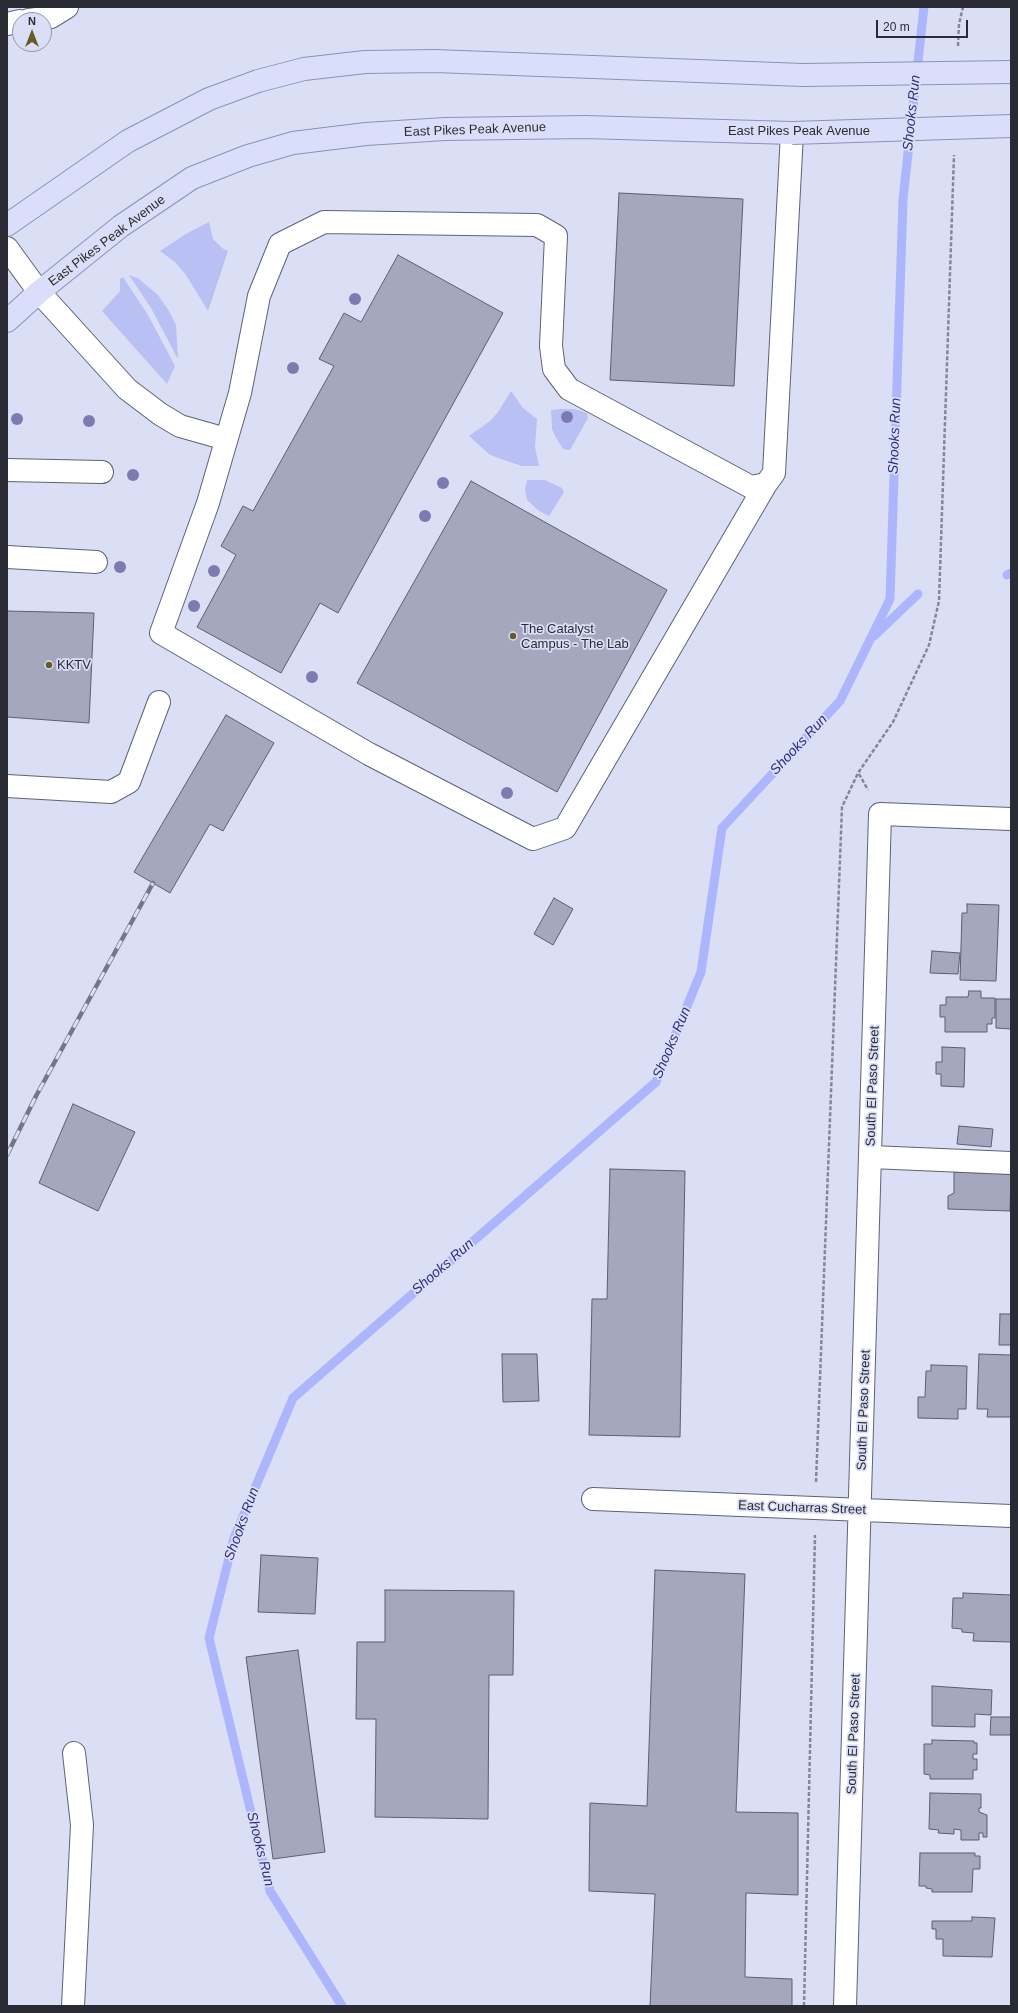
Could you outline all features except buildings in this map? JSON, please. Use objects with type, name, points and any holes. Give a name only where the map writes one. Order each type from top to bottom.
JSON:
[{"type":"main road","points":[[7,225],[128,141],[209,99],[258,81],[304,69],[366,62],[435,61],[803,75],[1011,72]]},
{"type":"main road","name":"East Pikes Peak Avenue","points":[[38,292],[121,226],[192,178],[248,156],[293,144],[366,134],[445,129],[585,127],[792,133],[1011,126]]},
{"type":"main road","points":[[7,321],[38,292]]},
{"type":"street","points":[[52,16],[67,7]]},
{"type":"street","points":[[766,484],[751,487],[569,389],[554,369],[551,346],[556,236],[537,225],[324,222],[280,244],[259,296],[240,393],[208,503],[161,633],[370,754],[533,838],[565,828],[766,484],[774,473],[792,133]]},
{"type":"street","name":"East Pikes Peak Avenue","points":[[7,248],[38,292]]},
{"type":"street","points":[[38,292],[127,389],[160,414],[180,426],[226,439]]},
{"type":"street","points":[[7,470],[102,472]]},
{"type":"street","points":[[7,557],[96,562]]},
{"type":"street","points":[[7,786],[111,792],[129,782],[159,702]]},
{"type":"street","name":"South El Paso Street","points":[[846,2006],[880,814],[1011,820]]},
{"type":"street","points":[[871,1157],[1011,1163]]},
{"type":"street","name":"East Cucharras Street","points":[[592,1499],[1011,1516]]},
{"type":"street","points":[[74,1753],[82,1825],[74,2006]]},
{"type":"shaded area","points":[[209,222],[213,239],[222,248],[228,251],[208,311],[186,275],[176,263],[160,251],[184,235]]},
{"type":"shaded area","points":[[129,275],[139,279],[158,295],[169,311],[176,325],[178,359],[151,308]]},
{"type":"shaded area","points":[[123,277],[148,315],[175,366],[167,384],[102,311],[120,291],[120,279]]},
{"type":"shaded area","points":[[511,391],[523,408],[537,419],[535,447],[539,466],[522,466],[498,458],[489,454],[469,436],[490,421],[498,412]]},
{"type":"shaded area","points":[[575,409],[587,413],[588,418],[570,450],[563,449],[552,429],[551,410]]},
{"type":"shaded area","points":[[527,480],[545,480],[562,488],[564,492],[549,516],[539,511],[527,500],[525,489]]},
{"type":"waterway","name":"Shooks Run","points":[[342,2006],[270,1891],[209,1638],[234,1538],[293,1398],[656,1082],[701,972],[722,828],[840,701],[890,599],[903,199],[924,7]]},
{"type":"waterway","points":[[1007,575],[1011,573]]},
{"type":"waterway","points":[[874,636],[918,594]]},
{"type":"railway","points":[[7,1155],[36,1096],[153,883]]},
{"type":"place","name":"The Catalyst Campus - The Lab","points":[[513,636]]},
{"type":"place","name":"KKTV","points":[[49,665]]}]
